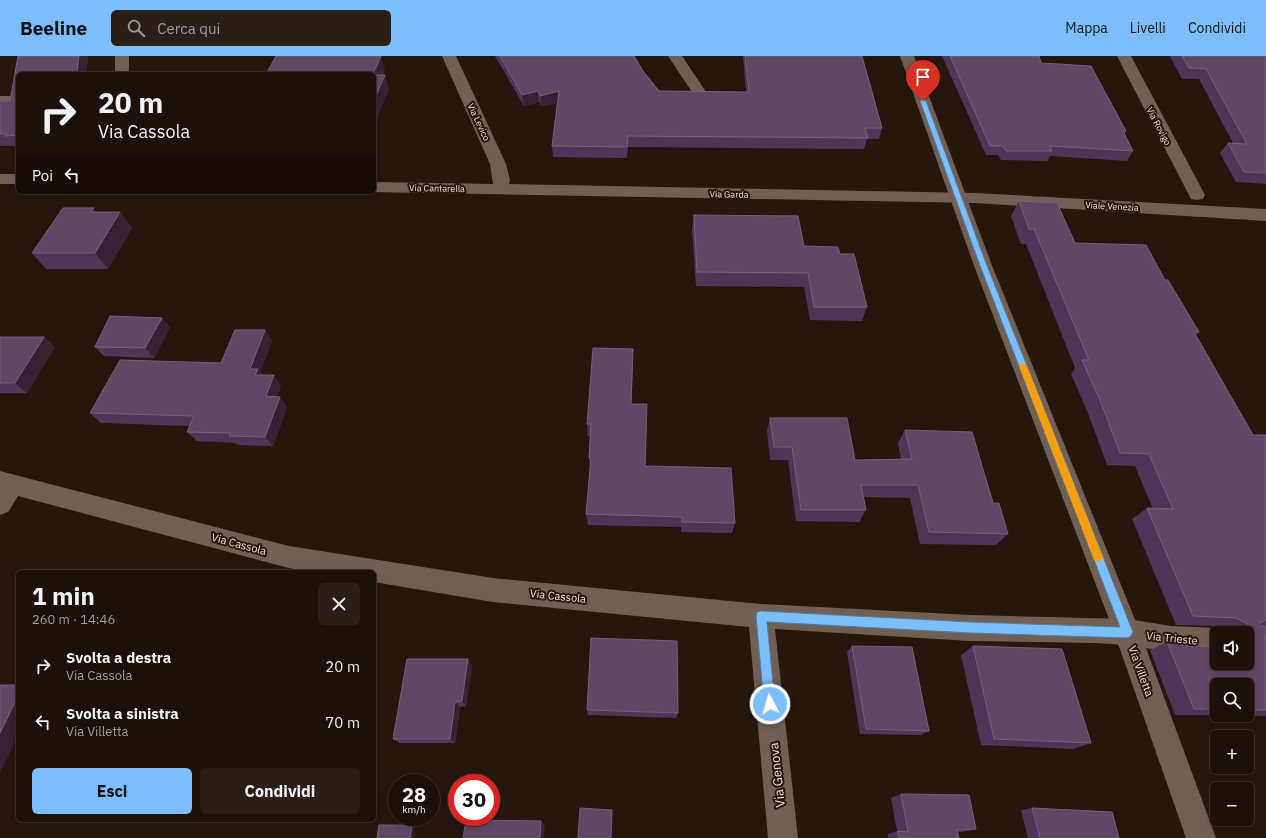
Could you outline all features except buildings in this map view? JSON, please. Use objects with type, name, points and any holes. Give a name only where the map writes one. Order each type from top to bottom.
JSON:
[{"type":"street","points":[[122,56],[122,72]]},
{"type":"street","name":"Via Levico","points":[[448,56],[498,164],[502,180],[500,189]]},
{"type":"street","points":[[675,56],[699,92]]},
{"type":"street","name":"Via Villetta","points":[[907,56],[958,198],[1127,632],[1201,838]]},
{"type":"street","name":"Via Rovigo","points":[[1124,56],[1196,195]]},
{"type":"street","points":[[0,100],[16,100]]},
{"type":"street","points":[[0,179],[16,179]]},
{"type":"street","name":"Via Cantarella","points":[[376,187],[500,189]]},
{"type":"street","name":"Via Garda","points":[[500,189],[958,198]]},
{"type":"street","name":"Viale Venezia","points":[[958,198],[1266,215]]},
{"type":"street","points":[[0,505],[6,482]]},
{"type":"street","name":"Via Cassola","points":[[6,482],[289,557],[369,570]]},
{"type":"street","name":"Via Cassola","points":[[376,571],[493,590],[761,616],[970,628],[1127,632]]},
{"type":"street","name":"Via Genova","points":[[761,616],[783,838]]},
{"type":"street","name":"Via Trieste","points":[[1127,632],[1171,639],[1210,641]]},
{"type":"slow traffic","points":[[1023,366],[1098,557]]},
{"type":"route","points":[[770,704],[761,616],[970,628],[1127,632],[982,263],[923,101]]}]
